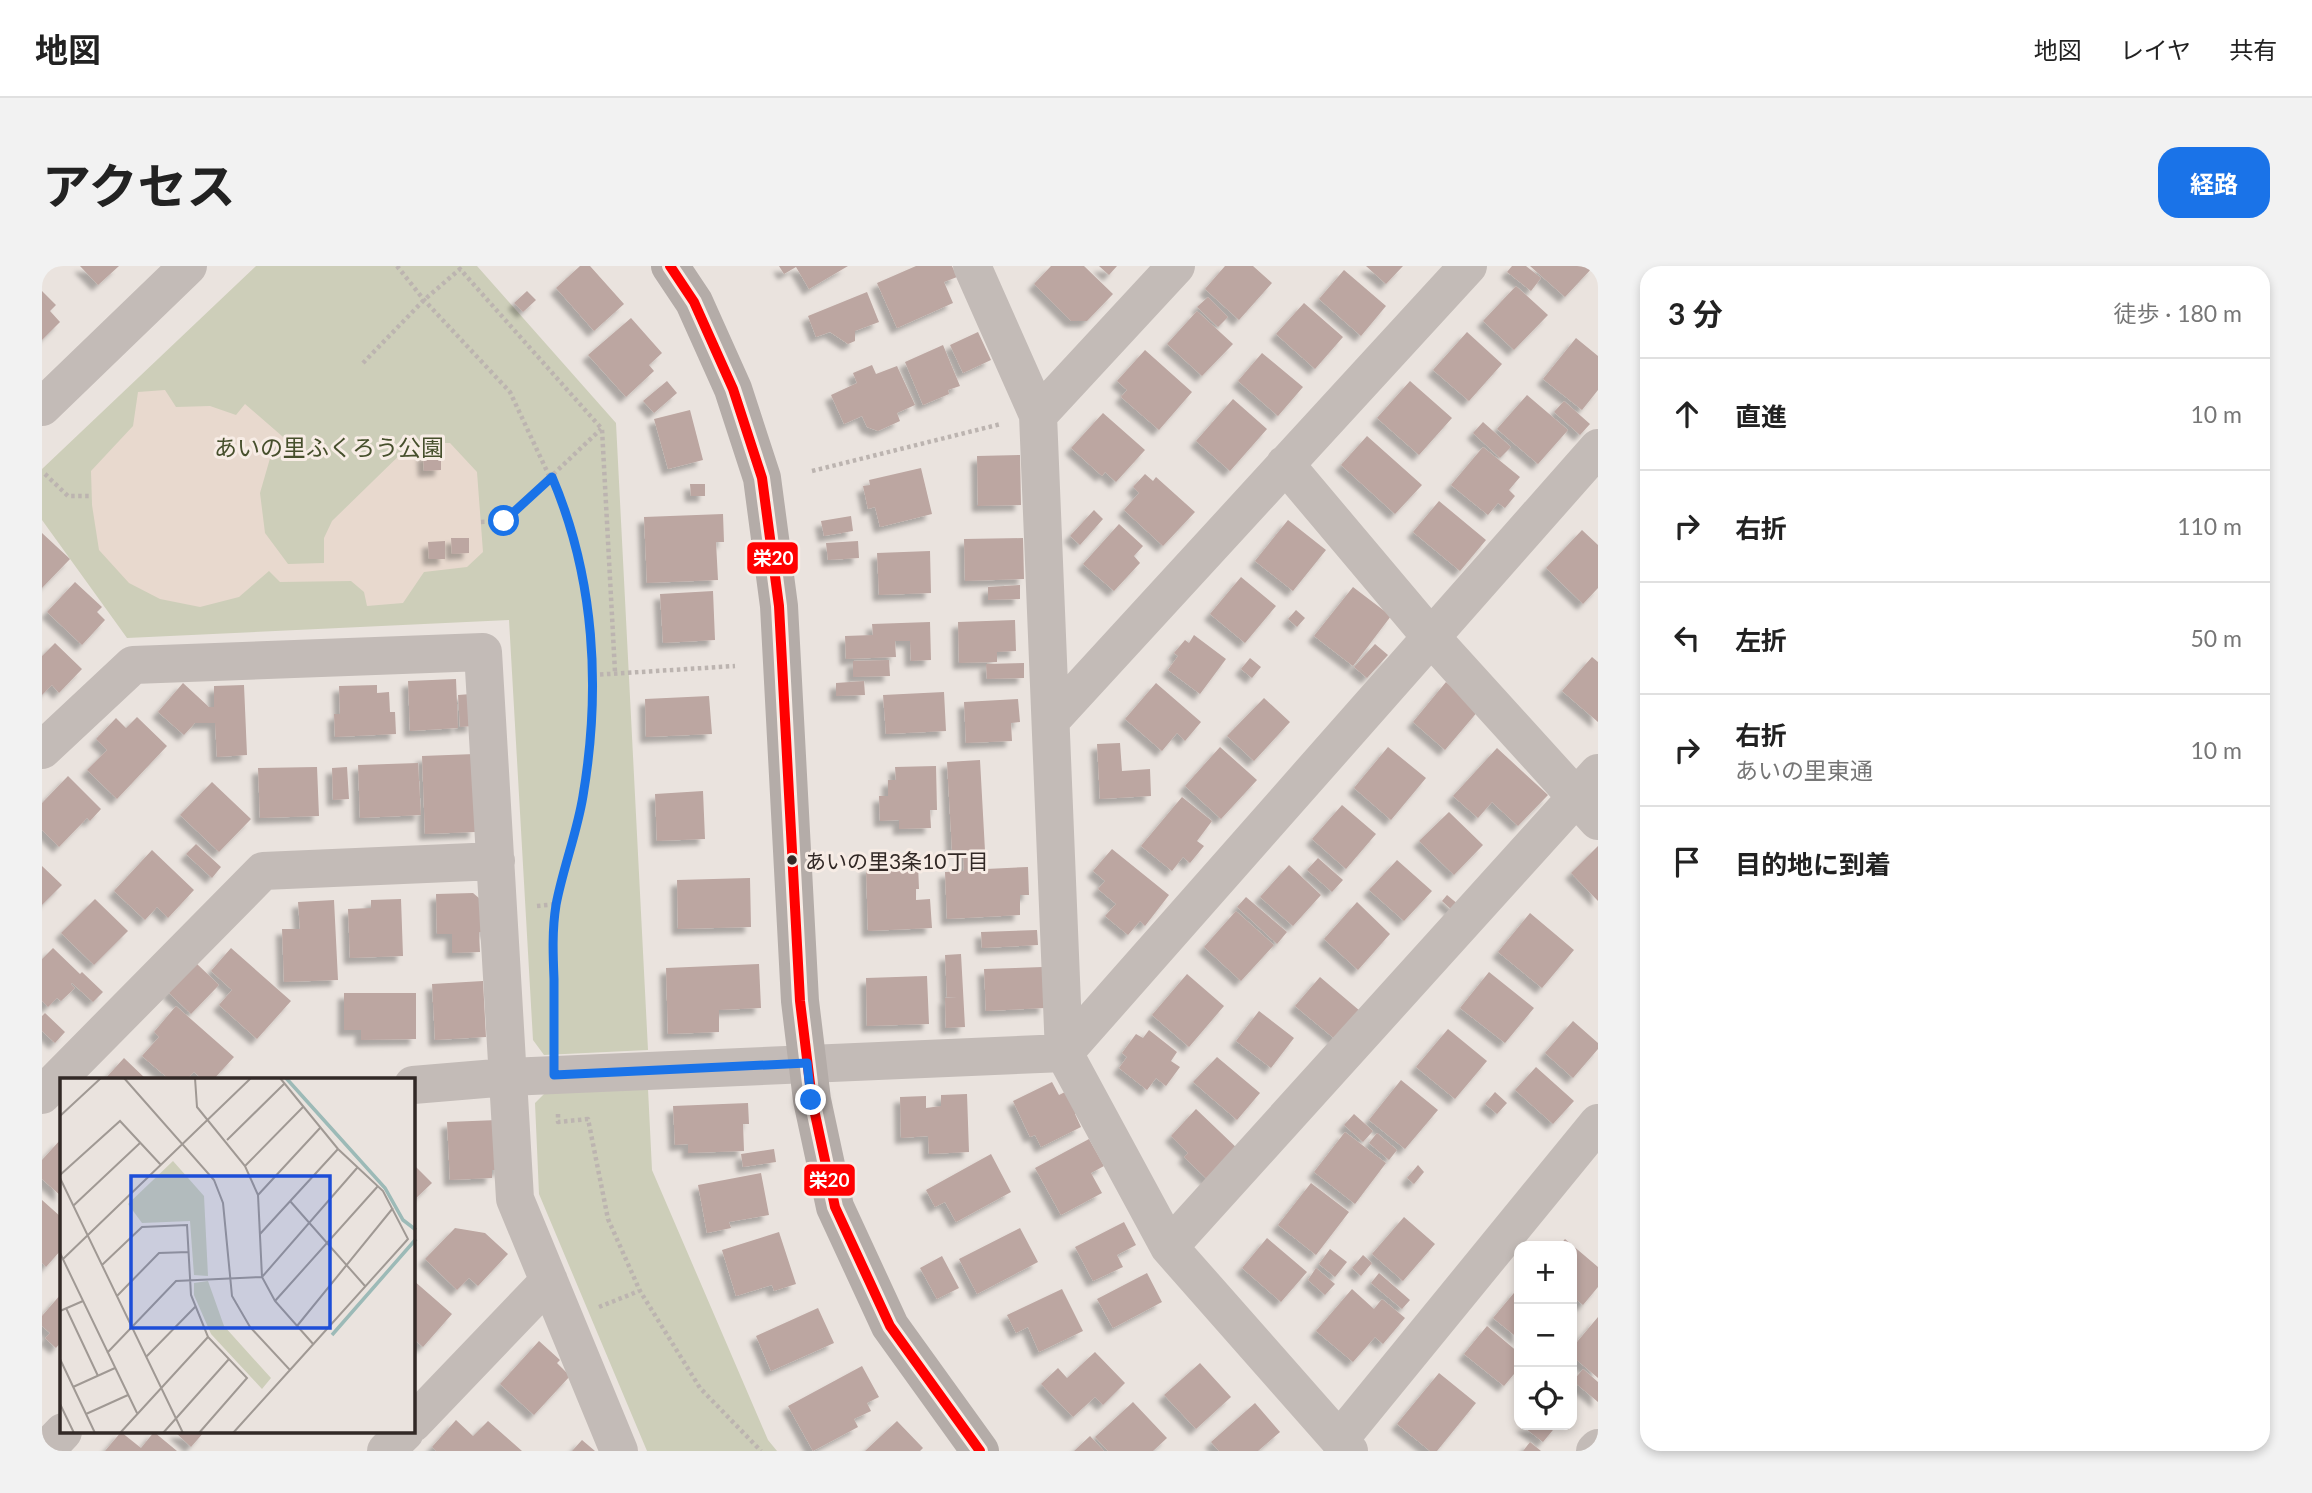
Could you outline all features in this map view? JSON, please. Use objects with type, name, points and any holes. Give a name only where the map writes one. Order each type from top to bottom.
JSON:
[{"type":"street","points":[[42,407],[188,266]]},
{"type":"street","points":[[670,266],[694,302],[733,389],[762,478],[779,606],[800,1002],[811,1100],[835,1207],[890,1326],[980,1451]]},
{"type":"street","points":[[972,266],[1038,415],[1064,1053],[1169,1247],[1344,1445],[1598,1123]]},
{"type":"street","points":[[1038,415],[1176,266]]},
{"type":"street","points":[[1052,719],[1468,266]]},
{"type":"street","points":[[415,1085],[508,1077],[1064,1053],[1598,448]]},
{"type":"street","points":[[1169,1247],[1591,797],[1430,636],[1285,464]]},
{"type":"street","points":[[42,750],[133,665],[483,652],[515,1199],[619,1451]]},
{"type":"street","points":[[42,1095],[263,871],[496,861]]},
{"type":"street","points":[[415,1421],[549,1281]]},
{"type":"street","points":[[386,1451],[403,1434]]},
{"type":"path","points":[[397,266],[424,300],[510,392],[552,477],[566,512],[586,590],[593,675],[593,725],[583,799],[556,904],[553,933],[554,1075],[558,1122],[588,1119],[608,1219],[640,1291],[701,1388],[761,1451]]},
{"type":"path","points":[[363,363],[424,300],[460,269],[602,429],[615,672]]},
{"type":"path","points":[[812,471],[1038,415]]},
{"type":"path","points":[[481,522],[504,521],[602,429]]},
{"type":"path","points":[[45,474],[68,496],[91,496]]},
{"type":"path","points":[[593,675],[735,666]]},
{"type":"path","points":[[525,906],[556,904]]},
{"type":"green space","name":"あいの里ふくろう公園","points":[[256,266],[477,266],[616,423],[648,1050],[544,1055],[533,1040],[509,620],[127,638],[42,520],[42,469]]},
{"type":"green space","points":[[648,1089],[652,1170],[768,1440],[777,1451],[647,1451],[539,1194],[535,1103],[545,1093]]},
{"type":"shaded area","points":[[165,390],[176,407],[210,406],[236,415],[245,404],[290,443],[273,448],[260,493],[265,533],[288,564],[324,563],[324,538],[332,521],[412,443],[450,443],[477,472],[483,552],[467,567],[424,572],[403,603],[367,606],[364,592],[351,581],[280,582],[269,571],[239,597],[200,607],[160,599],[129,583],[99,550],[92,505],[91,471],[133,426],[138,392]]},
{"type":"building","points":[[80,266],[119,266],[98,285]]},
{"type":"building","points":[[580,266],[590,266],[624,304],[594,331],[556,288]]},
{"type":"building","points":[[779,266],[848,266],[809,289],[796,267],[784,274]]},
{"type":"building","points":[[916,266],[952,266],[957,277],[944,282],[953,303],[897,328],[877,283]]},
{"type":"building","points":[[1051,266],[1084,266],[1113,294],[1087,321],[1071,321],[1034,284]]},
{"type":"building","points":[[1099,266],[1117,266],[1109,275]]},
{"type":"building","points":[[1225,266],[1253,266],[1272,283],[1239,320],[1205,289]]},
{"type":"building","points":[[1366,266],[1403,266],[1386,284]]},
{"type":"building","points":[[1512,266],[1526,266],[1541,278],[1531,291],[1507,272]]},
{"type":"building","points":[[1530,266],[1594,266],[1565,297]]},
{"type":"building","points":[[1344,270],[1386,306],[1361,336],[1319,299]]},
{"type":"building","points":[[1516,286],[1548,315],[1514,350],[1483,321]]},
{"type":"building","points":[[42,291],[56,305],[50,311],[60,322],[42,340]]},
{"type":"building","points":[[527,291],[536,300],[523,312],[514,303]]},
{"type":"building","points":[[867,292],[879,322],[855,331],[855,341],[848,344],[830,332],[816,337],[808,316]]},
{"type":"building","points":[[1208,297],[1228,317],[1218,327],[1197,307]]},
{"type":"building","points":[[1304,303],[1343,337],[1315,369],[1276,334]]},
{"type":"building","points":[[1197,311],[1233,344],[1202,376],[1167,344]]},
{"type":"building","points":[[631,318],[662,353],[649,365],[654,371],[626,397],[588,355]]},
{"type":"building","points":[[978,332],[991,360],[963,373],[950,345]]},
{"type":"building","points":[[1467,332],[1502,364],[1469,401],[1433,370]]},
{"type":"building","points":[[1576,338],[1598,356],[1598,390],[1582,410],[1543,379]]},
{"type":"building","points":[[943,345],[960,386],[923,405],[905,362]]},
{"type":"building","points":[[1145,350],[1192,392],[1159,430],[1121,397],[1127,390],[1117,381]]},
{"type":"building","points":[[1262,353],[1303,387],[1278,416],[1238,381]]},
{"type":"building","points":[[872,365],[876,374],[897,366],[915,405],[897,413],[900,421],[878,431],[867,427],[862,416],[844,424],[831,395],[857,383],[853,373]]},
{"type":"building","points":[[667,381],[677,393],[654,413],[643,401]]},
{"type":"building","points":[[1410,381],[1452,418],[1419,455],[1377,418]]},
{"type":"building","points":[[1527,395],[1568,430],[1538,464],[1497,429]]},
{"type":"building","points":[[1233,399],[1267,429],[1230,471],[1196,441]]},
{"type":"building","points":[[1564,401],[1590,424],[1580,435],[1554,412]]},
{"type":"building","points":[[690,410],[703,460],[668,469],[654,419]]},
{"type":"building","points":[[1103,413],[1145,450],[1116,482],[1105,472],[1102,476],[1071,448]]},
{"type":"building","points":[[1483,422],[1511,447],[1500,458],[1473,433]]},
{"type":"building","points":[[1367,436],[1422,485],[1395,514],[1341,465]]},
{"type":"building","points":[[1483,447],[1520,477],[1509,490],[1515,496],[1505,508],[1498,503],[1488,515],[1451,485]]},
{"type":"building","points":[[441,453],[441,470],[424,471],[423,454]]},
{"type":"building","points":[[1020,455],[1021,505],[978,506],[977,456]]},
{"type":"building","points":[[921,468],[932,514],[880,527],[875,507],[868,509],[863,486],[870,485],[869,480]]},
{"type":"building","points":[[1145,474],[1153,481],[1156,477],[1195,512],[1163,546],[1124,510],[1139,493],[1133,487]]},
{"type":"building","points":[[690,484],[705,484],[705,496],[691,496]]},
{"type":"building","points":[[1439,501],[1486,540],[1460,571],[1413,532]]},
{"type":"building","points":[[1094,510],[1103,519],[1080,545],[1070,536]]},
{"type":"building","points":[[723,514],[724,542],[716,542],[718,580],[647,583],[644,517]]},
{"type":"building","points":[[851,516],[853,531],[824,536],[821,521]]},
{"type":"building","points":[[1288,520],[1326,550],[1293,591],[1255,561]]},
{"type":"building","points":[[1119,524],[1143,546],[1134,556],[1140,563],[1114,591],[1083,564]]},
{"type":"building","points":[[1582,530],[1598,545],[1598,588],[1583,604],[1546,568]]},
{"type":"building","points":[[42,533],[70,559],[42,588]]},
{"type":"building","points":[[451,538],[469,538],[469,553],[452,554]]},
{"type":"building","points":[[1023,538],[1024,579],[965,581],[964,539]]},
{"type":"building","points":[[445,541],[445,559],[429,559],[428,542]]},
{"type":"building","points":[[858,541],[859,558],[828,560],[826,543]]},
{"type":"building","points":[[930,551],[931,593],[879,595],[877,553]]},
{"type":"building","points":[[1241,577],[1276,606],[1245,643],[1210,614]]},
{"type":"building","points":[[75,582],[102,607],[97,612],[105,620],[82,645],[47,612]]},
{"type":"building","points":[[1020,585],[1020,599],[988,600],[988,587]]},
{"type":"building","points":[[1353,587],[1391,616],[1353,666],[1314,636]]},
{"type":"building","points":[[713,591],[715,640],[663,643],[660,594]]},
{"type":"building","points":[[1296,610],[1305,618],[1297,627],[1288,619]]},
{"type":"building","points":[[1015,620],[1016,651],[997,652],[997,662],[959,663],[958,622]]},
{"type":"building","points":[[930,622],[931,660],[911,661],[910,641],[895,641],[896,657],[846,659],[845,636],[873,635],[872,624]]},
{"type":"building","points":[[1194,635],[1226,659],[1200,694],[1168,670],[1178,656],[1174,653],[1185,640],[1189,643]]},
{"type":"building","points":[[55,643],[82,669],[59,693],[52,685],[42,695],[42,656]]},
{"type":"building","points":[[1375,644],[1388,655],[1367,678],[1354,667]]},
{"type":"building","points":[[1592,657],[1598,662],[1598,722],[1562,691]]},
{"type":"building","points":[[1250,658],[1261,667],[1252,678],[1241,669]]},
{"type":"building","points":[[889,660],[890,676],[853,677],[853,661]]},
{"type":"building","points":[[1024,663],[1024,678],[987,679],[986,664]]},
{"type":"building","points":[[456,679],[458,728],[410,731],[408,681]]},
{"type":"building","points":[[864,681],[865,695],[836,696],[836,683]]},
{"type":"building","points":[[1446,682],[1479,710],[1445,750],[1413,722]]},
{"type":"building","points":[[183,683],[209,707],[214,707],[214,686],[244,685],[247,755],[217,757],[215,723],[195,723],[184,735],[158,712]]},
{"type":"building","points":[[1156,683],[1201,722],[1185,741],[1177,733],[1162,751],[1125,719]]},
{"type":"building","points":[[377,685],[377,693],[389,692],[390,712],[395,712],[396,734],[335,737],[334,714],[340,714],[339,686]]},
{"type":"building","points":[[944,692],[946,731],[886,734],[883,695]]},
{"type":"building","points":[[471,694],[473,726],[460,727],[458,695]]},
{"type":"building","points":[[709,696],[712,734],[646,737],[645,699]]},
{"type":"building","points":[[1264,698],[1290,722],[1254,761],[1227,736]]},
{"type":"building","points":[[1018,699],[1020,722],[1011,723],[1012,741],[966,743],[964,702]]},
{"type":"building","points":[[137,717],[167,746],[117,799],[87,770],[107,750],[96,739],[116,718],[126,728]]},
{"type":"building","points":[[1120,743],[1122,771],[1150,769],[1151,796],[1100,799],[1097,744]]},
{"type":"building","points":[[1220,747],[1257,780],[1221,819],[1185,786]]},
{"type":"building","points":[[1388,747],[1426,778],[1391,820],[1354,788]]},
{"type":"building","points":[[1497,748],[1548,795],[1518,826],[1492,802],[1478,818],[1453,796]]},
{"type":"building","points":[[475,754],[475,832],[425,834],[422,756]]},
{"type":"building","points":[[980,760],[986,869],[1028,867],[1029,895],[1020,895],[1020,915],[947,919],[945,872],[964,871],[963,850],[952,850],[947,762]]},
{"type":"building","points":[[418,763],[421,815],[360,818],[358,765]]},
{"type":"building","points":[[936,766],[937,810],[930,810],[931,828],[899,829],[899,820],[880,821],[879,796],[888,796],[888,780],[896,780],[895,767]]},
{"type":"building","points":[[317,767],[319,816],[260,818],[258,768]]},
{"type":"building","points":[[347,767],[349,799],[333,800],[332,768]]},
{"type":"building","points":[[68,776],[101,809],[90,821],[87,818],[59,847],[42,830],[42,803]]},
{"type":"building","points":[[212,782],[251,819],[219,852],[180,815]]},
{"type":"building","points":[[703,791],[705,839],[657,841],[655,794]]},
{"type":"building","points":[[1182,797],[1212,821],[1197,841],[1204,846],[1190,863],[1183,857],[1172,871],[1141,846]]},
{"type":"building","points":[[1342,805],[1376,834],[1346,869],[1312,839]]},
{"type":"building","points":[[1449,812],[1483,845],[1454,875],[1419,841]]},
{"type":"building","points":[[196,844],[221,867],[212,878],[186,854]]},
{"type":"building","points":[[1598,846],[1598,901],[1571,873]]},
{"type":"building","points":[[1112,849],[1169,895],[1145,926],[1140,921],[1128,935],[1105,916],[1116,904],[1098,889],[1105,881],[1093,871]]},
{"type":"building","points":[[152,850],[194,890],[168,918],[157,907],[145,920],[114,891]]},
{"type":"building","points":[[1318,858],[1343,880],[1332,892],[1307,870]]},
{"type":"building","points":[[1397,860],[1432,891],[1404,921],[1369,890]]},
{"type":"building","points":[[918,865],[919,889],[916,889],[916,900],[930,899],[932,928],[868,931],[866,867]]},
{"type":"building","points":[[1289,865],[1321,895],[1293,926],[1260,897]]},
{"type":"building","points":[[42,866],[62,885],[42,905]]},
{"type":"building","points":[[750,878],[751,927],[678,929],[677,880]]},
{"type":"building","points":[[473,893],[487,905],[487,932],[479,932],[480,952],[452,953],[452,934],[437,934],[436,894]]},
{"type":"building","points":[[1447,895],[1459,905],[1453,911],[1442,901]]},
{"type":"building","points":[[1246,897],[1287,932],[1277,944],[1237,907]]},
{"type":"building","points":[[95,899],[128,931],[94,965],[61,933]]},
{"type":"building","points":[[401,899],[403,956],[350,958],[348,909],[371,908],[371,900]]},
{"type":"building","points":[[334,900],[338,980],[284,982],[282,929],[300,929],[298,902]]},
{"type":"building","points":[[1357,902],[1390,934],[1358,970],[1324,939]]},
{"type":"building","points":[[1236,911],[1274,945],[1241,981],[1204,947]]},
{"type":"building","points":[[1530,913],[1574,950],[1542,988],[1498,952]]},
{"type":"building","points":[[1037,930],[1038,945],[982,948],[981,932]]},
{"type":"building","points":[[53,948],[103,992],[93,1002],[72,983],[75,988],[61,1001],[57,998],[48,1007],[42,1001],[42,959]]},
{"type":"building","points":[[231,948],[291,1001],[257,1039],[219,1005],[232,990],[211,971]]},
{"type":"building","points":[[961,954],[965,1027],[946,1028],[945,998],[957,997],[947,997],[945,955]]},
{"type":"building","points":[[196,963],[219,985],[191,1014],[168,992]]},
{"type":"building","points":[[759,964],[761,1008],[719,1010],[719,1032],[668,1034],[666,968]]},
{"type":"building","points":[[1043,967],[1045,1008],[986,1011],[984,969]]},
{"type":"building","points":[[1489,972],[1534,1008],[1505,1043],[1460,1008]]},
{"type":"building","points":[[1187,974],[1224,1006],[1189,1047],[1152,1015]]},
{"type":"building","points":[[927,976],[929,1024],[867,1026],[866,978]]},
{"type":"building","points":[[1320,977],[1360,1011],[1336,1040],[1295,1006]]},
{"type":"building","points":[[483,981],[486,1037],[435,1040],[432,984]]},
{"type":"building","points":[[344,993],[416,993],[416,1039],[361,1040],[361,1030],[344,1030]]},
{"type":"building","points":[[176,1006],[234,1057],[215,1078],[201,1078],[194,1072],[188,1078],[168,1078],[142,1056],[159,1037],[154,1032]]},
{"type":"building","points":[[1259,1011],[1294,1038],[1271,1068],[1236,1041]]},
{"type":"building","points":[[45,1013],[65,1032],[55,1043],[42,1031],[42,1016]]},
{"type":"building","points":[[1573,1021],[1598,1043],[1598,1049],[1573,1078],[1545,1053]]},
{"type":"building","points":[[1448,1029],[1487,1061],[1455,1099],[1416,1067]]},
{"type":"building","points":[[1149,1030],[1177,1052],[1171,1061],[1180,1067],[1166,1086],[1156,1078],[1147,1090],[1119,1068],[1127,1057],[1122,1053],[1136,1034],[1143,1038]]},
{"type":"building","points":[[1217,1057],[1260,1093],[1237,1120],[1193,1082]]},
{"type":"building","points":[[124,1058],[145,1078],[106,1078]]},
{"type":"building","points":[[1536,1067],[1574,1101],[1553,1124],[1515,1090]]},
{"type":"building","points":[[1401,1080],[1438,1110],[1405,1149],[1369,1120]]},
{"type":"building","points":[[1052,1082],[1059,1095],[1069,1090],[1080,1111],[1075,1114],[1081,1127],[1041,1147],[1035,1135],[1030,1137],[1013,1101]]},
{"type":"building","points":[[1495,1092],[1507,1103],[1497,1114],[1485,1104]]},
{"type":"building","points":[[967,1094],[969,1152],[929,1154],[928,1136],[901,1138],[900,1097],[926,1096],[926,1108],[941,1106],[941,1095]]},
{"type":"building","points":[[748,1103],[749,1124],[743,1124],[744,1151],[688,1153],[688,1144],[675,1145],[673,1106]]},
{"type":"building","points":[[1196,1109],[1241,1152],[1211,1183],[1184,1157],[1188,1153],[1171,1136]]},
{"type":"building","points":[[1354,1114],[1373,1131],[1363,1142],[1344,1125]]},
{"type":"building","points":[[498,1120],[501,1170],[492,1170],[492,1178],[450,1180],[447,1122]]},
{"type":"building","points":[[1345,1132],[1386,1163],[1355,1204],[1314,1172]]},
{"type":"building","points":[[1377,1133],[1397,1150],[1389,1160],[1369,1143]]},
{"type":"building","points":[[1089,1139],[1104,1166],[1091,1173],[1102,1193],[1061,1215],[1035,1168]]},
{"type":"building","points":[[60,1140],[60,1195],[42,1179],[42,1160]]},
{"type":"building","points":[[774,1149],[776,1162],[743,1167],[741,1154]]},
{"type":"building","points":[[991,1154],[1011,1192],[956,1222],[945,1202],[935,1207],[926,1190]]},
{"type":"building","points":[[1418,1165],[1424,1172],[1414,1184],[1407,1178]]},
{"type":"building","points":[[415,1166],[432,1183],[415,1199]]},
{"type":"building","points":[[761,1173],[769,1215],[729,1222],[731,1228],[707,1233],[698,1185]]},
{"type":"building","points":[[1311,1183],[1349,1212],[1316,1255],[1278,1225]]},
{"type":"building","points":[[42,1200],[60,1216],[60,1251],[46,1267],[42,1263]]},
{"type":"building","points":[[1404,1217],[1435,1244],[1403,1281],[1372,1254]]},
{"type":"building","points":[[1124,1222],[1136,1245],[1117,1255],[1123,1267],[1093,1281],[1075,1247]]},
{"type":"building","points":[[455,1228],[485,1233],[508,1254],[478,1286],[469,1278],[457,1290],[425,1259]]},
{"type":"building","points":[[1020,1228],[1038,1262],[977,1294],[959,1259]]},
{"type":"building","points":[[779,1232],[796,1284],[774,1291],[772,1285],[736,1296],[722,1250]]},
{"type":"building","points":[[1267,1238],[1307,1272],[1281,1302],[1242,1268]]},
{"type":"building","points":[[1330,1249],[1347,1262],[1335,1277],[1319,1264]]},
{"type":"building","points":[[1577,1249],[1598,1267],[1598,1287],[1583,1305],[1577,1300]]},
{"type":"building","points":[[1363,1255],[1372,1263],[1361,1276],[1352,1268]]},
{"type":"building","points":[[942,1256],[959,1288],[937,1299],[920,1268]]},
{"type":"building","points":[[1316,1268],[1335,1284],[1325,1295],[1308,1280]]},
{"type":"building","points":[[1147,1273],[1162,1302],[1113,1328],[1097,1299]]},
{"type":"building","points":[[1379,1273],[1410,1300],[1402,1309],[1371,1283]]},
{"type":"building","points":[[415,1282],[452,1314],[423,1347],[415,1340]]},
{"type":"building","points":[[1062,1289],[1083,1331],[1039,1352],[1028,1327],[1016,1333],[1007,1315]]},
{"type":"building","points":[[1352,1289],[1374,1309],[1382,1299],[1405,1318],[1383,1344],[1375,1337],[1353,1362],[1316,1331]]},
{"type":"building","points":[[1514,1293],[1514,1335],[1493,1318]]},
{"type":"building","points":[[60,1295],[60,1343],[56,1348],[45,1338],[50,1333],[42,1326],[42,1316]]},
{"type":"building","points":[[818,1308],[834,1343],[771,1371],[756,1336]]},
{"type":"building","points":[[1598,1317],[1598,1378],[1577,1360],[1577,1342]]},
{"type":"building","points":[[1487,1326],[1514,1349],[1514,1374],[1504,1386],[1464,1354]]},
{"type":"building","points":[[539,1341],[560,1360],[557,1363],[570,1376],[534,1415],[500,1384]]},
{"type":"building","points":[[1095,1352],[1125,1383],[1103,1405],[1095,1397],[1073,1417],[1041,1384],[1058,1368],[1067,1378]]},
{"type":"building","points":[[1200,1363],[1231,1397],[1196,1429],[1164,1395]]},
{"type":"building","points":[[862,1366],[879,1397],[867,1403],[871,1411],[854,1419],[858,1427],[813,1451],[788,1406]]},
{"type":"building","points":[[1583,1369],[1598,1382],[1598,1402],[1577,1384],[1577,1376]]},
{"type":"building","points":[[1439,1373],[1476,1403],[1437,1451],[1430,1451],[1397,1424]]},
{"type":"building","points":[[1133,1402],[1167,1438],[1153,1451],[1108,1451],[1095,1437]]},
{"type":"building","points":[[1255,1403],[1280,1432],[1258,1451],[1219,1451],[1211,1442]]},
{"type":"building","points":[[456,1420],[473,1436],[488,1421],[522,1451],[436,1451],[432,1447]]},
{"type":"building","points":[[897,1421],[923,1448],[920,1451],[865,1451]]},
{"type":"building","points":[[1527,1430],[1553,1430],[1543,1442]]},
{"type":"building","points":[[119,1434],[124,1434],[141,1448],[152,1434],[156,1434],[177,1451],[105,1451]]},
{"type":"building","points":[[177,1434],[202,1434],[191,1447]]},
{"type":"building","points":[[1090,1436],[1104,1451],[1074,1451]]},
{"type":"building","points":[[582,1440],[595,1451],[572,1451]]},
{"type":"building","points":[[1530,1442],[1541,1451],[1523,1451]]},
{"type":"transit line","name":"栄20","points":[[670,266],[694,302],[733,389],[762,478],[779,606],[800,1001],[812,1100],[835,1207],[890,1326],[980,1451]]},
{"type":"place","name":"あいの里3条10丁目","points":[[792,860]]},
{"type":"route","points":[[504,521],[552,477],[566,512],[586,590],[593,675],[593,725],[583,799],[556,904],[553,933],[554,1075],[807,1063],[811,1100]]}]
